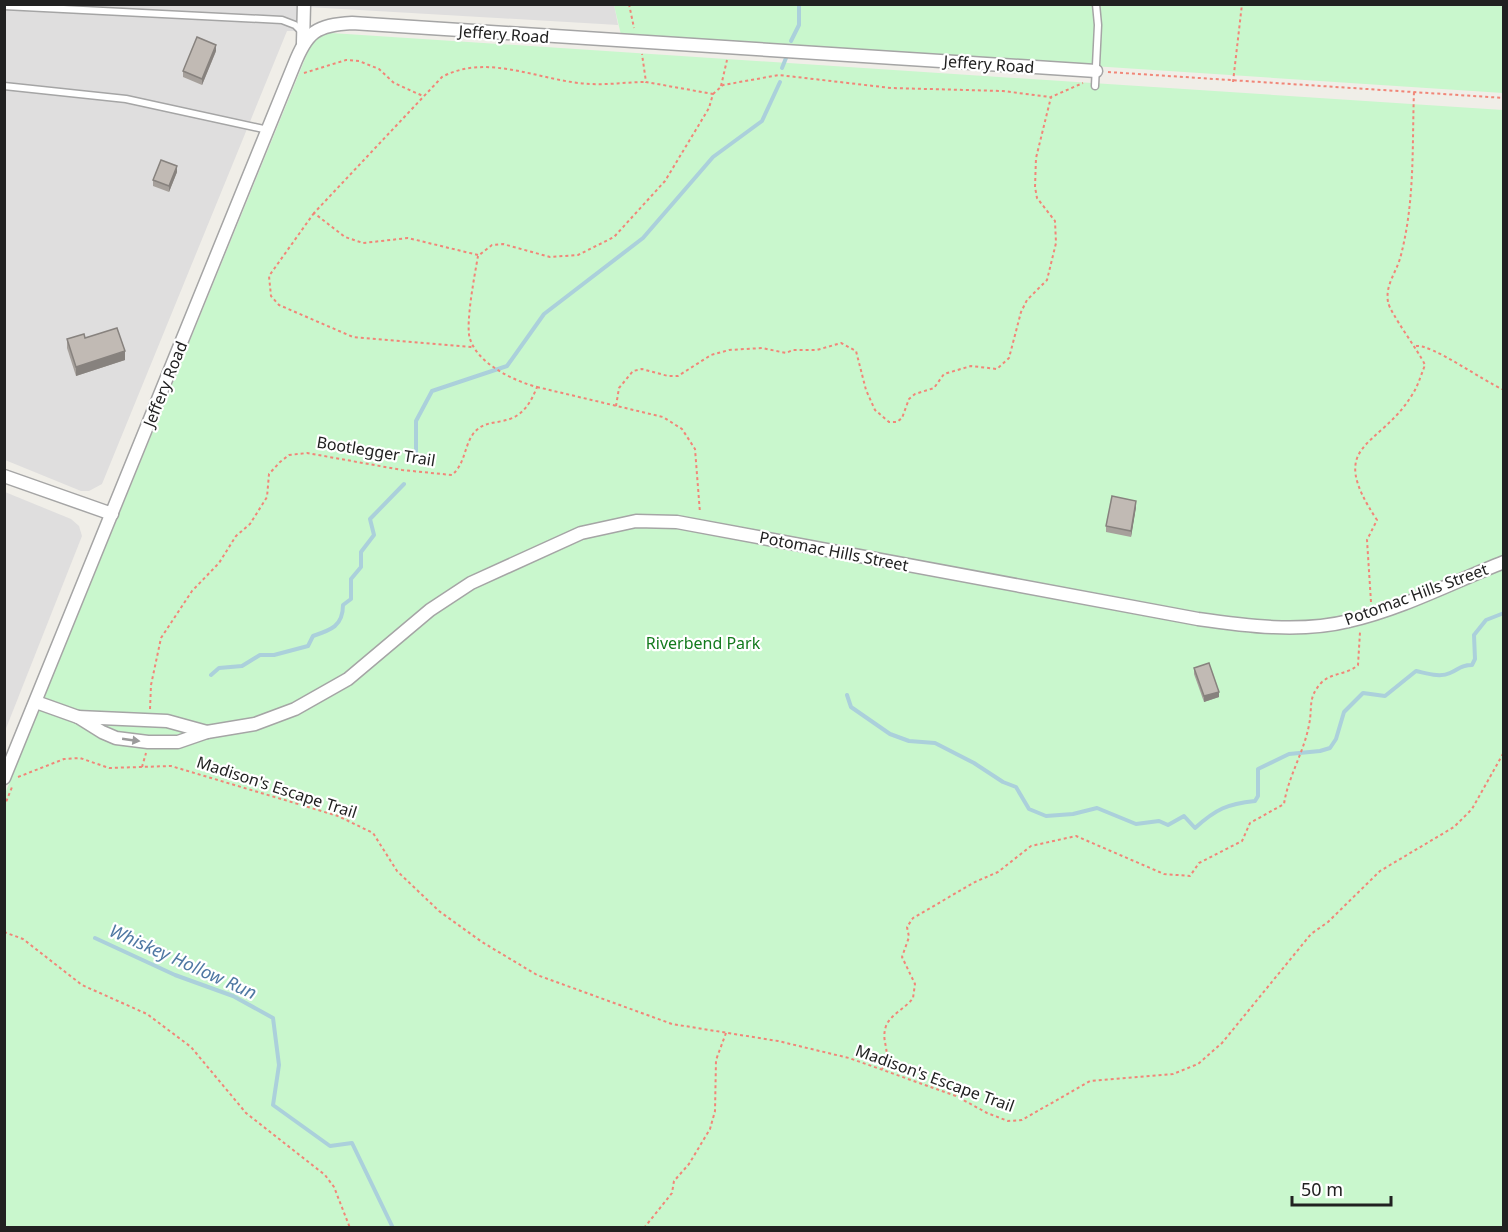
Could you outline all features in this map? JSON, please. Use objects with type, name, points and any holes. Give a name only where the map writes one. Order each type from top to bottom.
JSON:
[{"type":"street","points":[[303,39],[304,4]]},
{"type":"street","name":"Jeffery Road","points":[[4,778],[303,39],[310,34],[326,26],[352,23],[730,46],[1096,74]]},
{"type":"street","points":[[4,476],[112,514]]},
{"type":"street","name":"Potomac Hills Street","points":[[36,702],[78,717],[116,738],[148,742],[178,742],[207,732],[255,724],[322,696],[348,679],[430,610],[471,583],[581,533],[636,521],[660,520],[702,527],[1226,623],[1311,626],[1347,622],[1503,562]]},
{"type":"street","name":"Potomac Hills Street","points":[[78,717],[150,720],[184,724],[207,732]]},
{"type":"lane","points":[[1095,86],[1096,4]]},
{"type":"lane","points":[[4,6],[282,20],[295,25],[303,39]]},
{"type":"lane","points":[[4,86],[126,99],[268,130]]},
{"type":"path","points":[[629,4],[646,82]]},
{"type":"path","points":[[1233,82],[1242,4]]},
{"type":"path","points":[[721,86],[730,46]]},
{"type":"path","points":[[288,78],[346,60],[359,61],[379,69],[394,83],[423,96]]},
{"type":"path","points":[[702,527],[694,449],[682,429],[663,417],[518,382],[502,372],[473,347],[353,337],[279,305],[271,296],[269,276],[314,213],[442,77],[466,68],[537,73],[589,84],[646,82],[713,94]]},
{"type":"path","points":[[473,347],[468,325],[478,256],[492,245],[504,244],[550,257],[578,255],[614,237],[665,181],[709,108],[713,94],[721,86],[740,81],[779,75],[891,88],[1003,91],[1051,97],[1096,74],[1503,98]]},
{"type":"path","points":[[882,1069],[889,1057],[885,1028],[913,998],[915,984],[902,957],[909,937],[907,927],[913,918],[975,882],[998,872],[1031,846],[1050,844],[1068,837],[1076,836],[1094,846],[1164,874],[1190,876],[1199,864],[1242,841],[1250,823],[1284,804],[1310,724],[1309,702],[1330,675],[1352,670],[1358,664],[1360,629],[1363,616],[1372,600],[1367,540],[1377,520],[1364,501],[1356,482],[1355,460],[1366,441],[1412,395],[1425,365],[1416,346],[1390,310],[1388,301],[1389,283],[1400,261],[1412,201],[1414,91]]},
{"type":"path","points":[[615,406],[620,388],[633,371],[642,369],[668,376],[678,376],[711,355],[729,350],[762,348],[786,353],[793,350],[817,350],[842,343],[852,347],[860,359],[866,390],[875,410],[889,422],[897,422],[902,418],[909,399],[915,394],[930,391],[944,374],[971,366],[997,369],[1003,366],[1009,358],[1021,312],[1027,300],[1047,280],[1056,243],[1055,221],[1037,198],[1035,187],[1036,158],[1051,97]]},
{"type":"path","points":[[314,213],[345,237],[363,243],[408,238],[478,256]]},
{"type":"path","points":[[1416,346],[1432,348],[1463,369],[1503,390]]},
{"type":"path","name":"Bootlegger Trail","points":[[150,720],[151,686],[161,638],[192,591],[219,563],[236,536],[250,524],[267,497],[269,474],[280,462],[289,455],[307,453],[402,470],[452,475],[460,468],[474,433],[484,426],[517,416],[530,406],[537,387]]},
{"type":"path","name":"Madison's Escape Trail","points":[[4,807],[16,778],[64,759],[80,758],[109,768],[171,766],[338,816],[373,834],[397,871],[439,911],[482,942],[537,975],[672,1024],[814,1049],[882,1069],[956,1096],[987,1113],[1008,1121],[1022,1120],[1090,1081],[1173,1074],[1197,1064],[1222,1043],[1311,934],[1328,922],[1380,871],[1454,827],[1472,809],[1503,752]]},
{"type":"path","points":[[4,932],[22,939],[82,985],[147,1014],[191,1047],[246,1113],[325,1175],[334,1187],[350,1227]]},
{"type":"path","points":[[644,1227],[672,1193],[674,1181],[689,1164],[710,1129],[715,1111],[716,1060],[723,1047],[726,1033]]},
{"type":"shaded area","points":[[614,4],[618,25],[308,7],[301,31],[287,31],[102,484],[89,491],[81,491],[5,460],[4,5]]},
{"type":"shaded area","points":[[5,492],[71,519],[79,526],[82,536],[5,731]]},
{"type":"green space","points":[[614,5],[1503,5],[1503,93],[621,35]]},
{"type":"green space","name":"Riverbend Park","points":[[316,32],[1503,110],[1503,1227],[5,1227],[4,796]]},
{"type":"building","points":[[197,37],[216,45],[202,79],[183,71]]},
{"type":"building","points":[[161,160],[177,166],[169,186],[153,180]]},
{"type":"building","points":[[117,328],[125,351],[76,367],[67,339],[84,334],[85,338]]},
{"type":"building","points":[[1112,496],[1136,501],[1131,531],[1106,526]]},
{"type":"building","points":[[1209,663],[1219,692],[1204,696],[1194,668]]},
{"type":"waterway","points":[[791,41],[799,25],[799,4]]},
{"type":"waterway","points":[[782,68],[786,58]]},
{"type":"waterway","points":[[416,452],[416,421],[432,391],[507,366],[544,314],[643,238],[713,157],[762,121],[780,82]]},
{"type":"waterway","points":[[211,675],[219,668],[242,666],[260,655],[274,655],[308,646],[313,636],[335,626],[341,618],[343,605],[351,599],[351,579],[361,567],[361,552],[374,535],[370,519],[404,484]]},
{"type":"waterway","points":[[847,695],[851,707],[890,734],[909,741],[935,743],[974,763],[1003,782],[1016,787],[1029,809],[1046,816],[1073,814],[1097,808],[1136,824],[1159,821],[1168,825],[1184,816],[1195,828],[1222,808],[1255,801],[1258,796],[1258,769],[1289,754],[1330,748],[1336,739],[1344,712],[1363,693],[1385,696],[1416,671],[1442,675],[1463,666],[1472,665],[1475,659],[1474,635],[1486,620],[1504,613]]},
{"type":"waterway","name":"Whiskey Hollow Run","points":[[95,938],[175,975],[233,996],[273,1018],[279,1065],[273,1105],[330,1146],[352,1143],[393,1228]]}]
